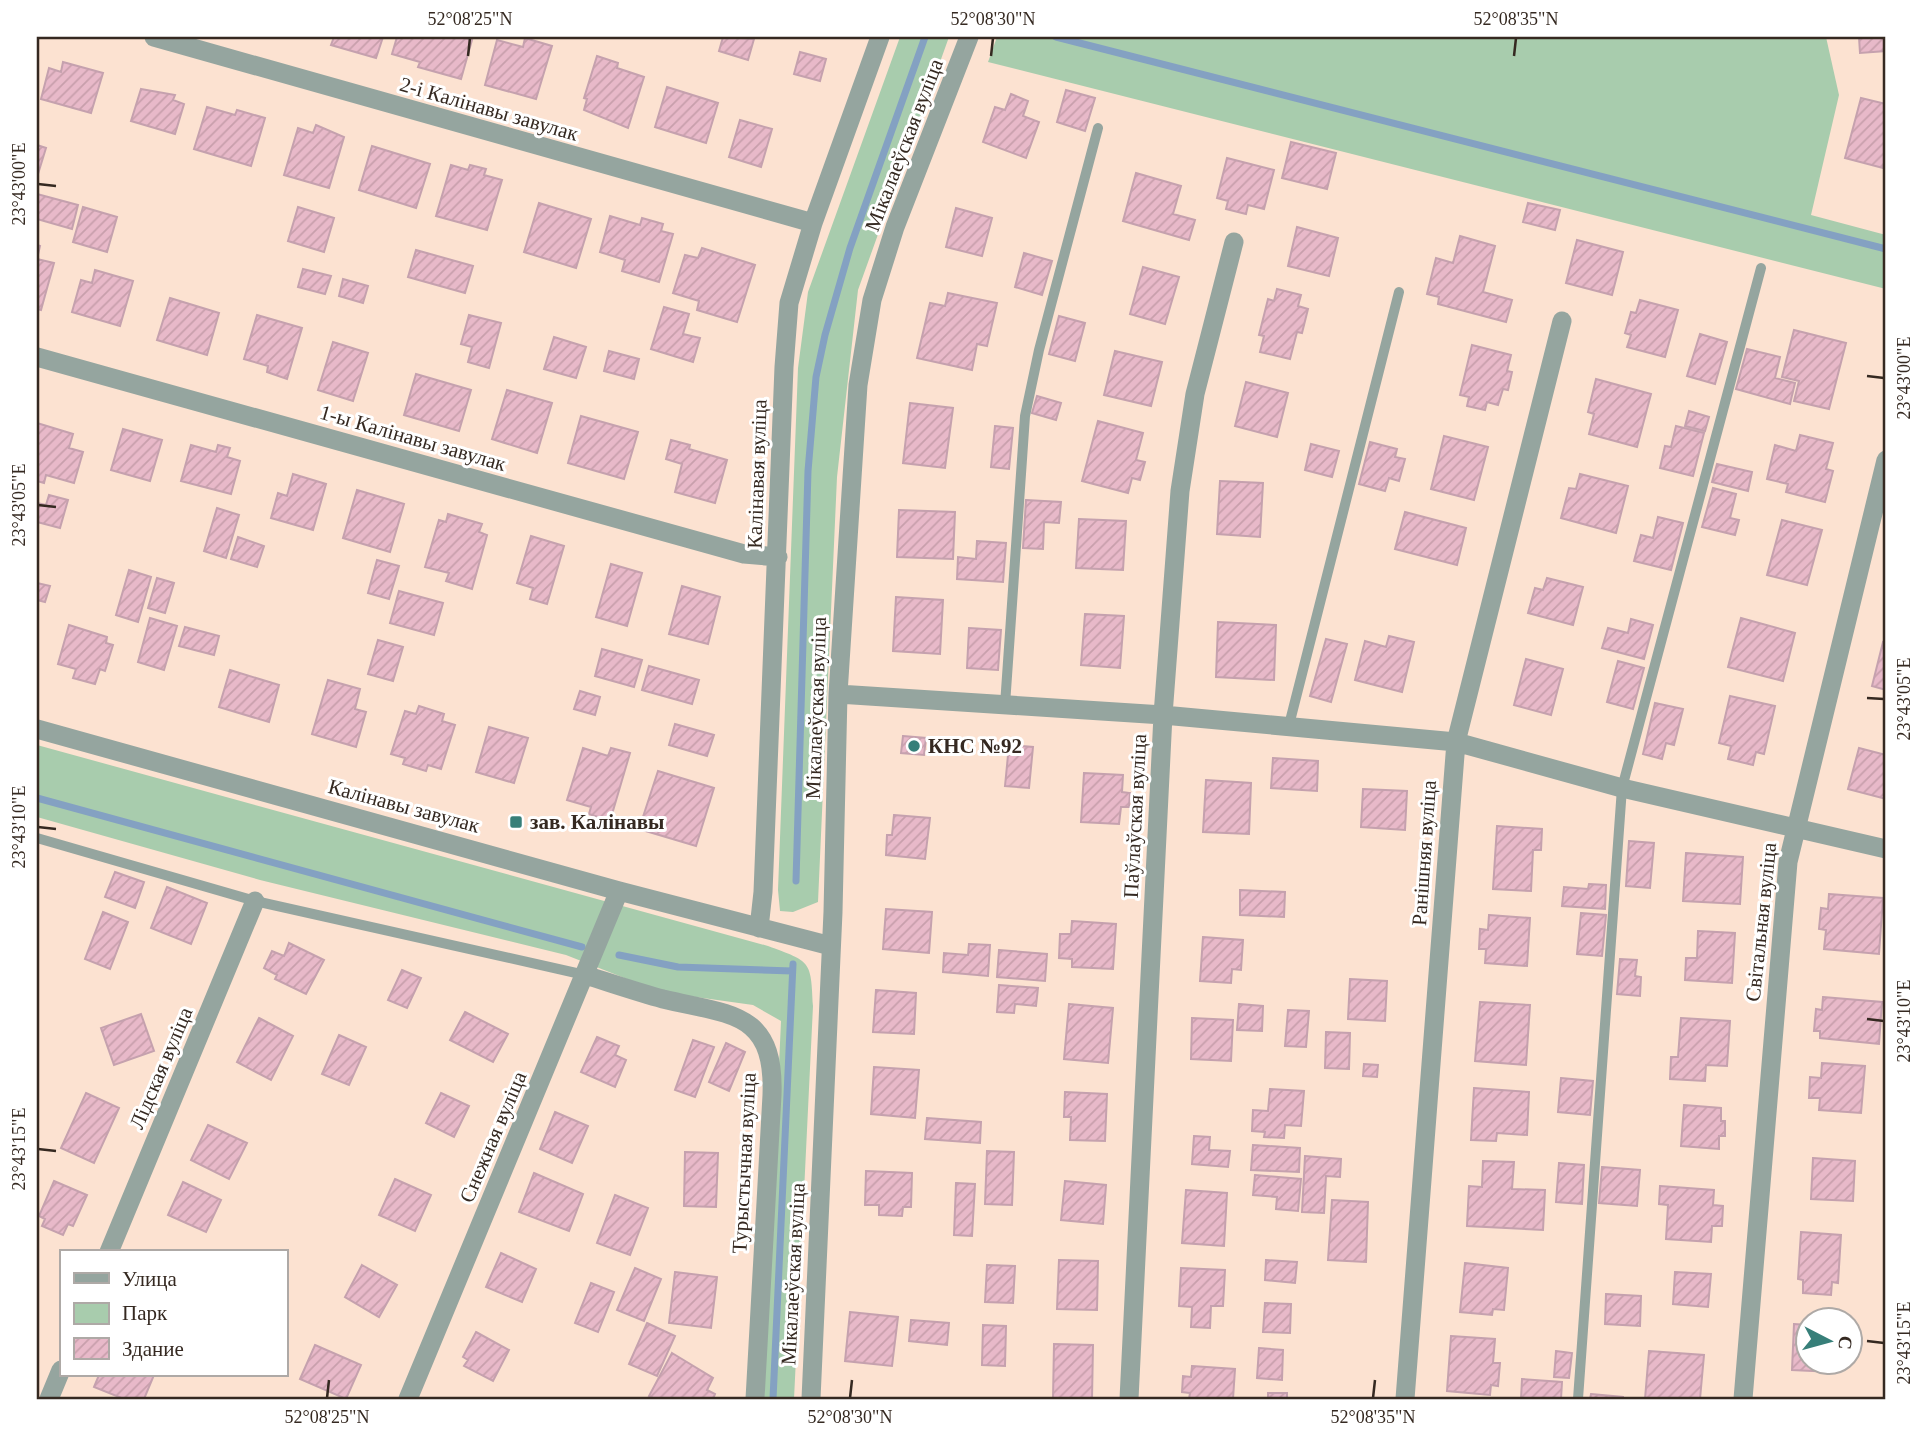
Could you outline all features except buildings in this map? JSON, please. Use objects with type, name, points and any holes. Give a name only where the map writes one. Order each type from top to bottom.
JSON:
[{"type":"street","name":"2-і Калінавы завулак","points":[[154,37],[813,223]]},
{"type":"street","name":"Калінавая вуліца","points":[[758,928],[764,892],[784,367],[789,303],[813,223],[880,37]]},
{"type":"street","name":"Мікалаеўская вуліца","points":[[811,1399],[831,946],[838,694],[850,472],[858,385],[869,313],[895,227],[969,37]]},
{"type":"street","name":"Паўлаўская вуліца","points":[[1129,1399],[1163,715],[1184,457],[1195,394],[1234,242]]},
{"type":"street","name":"Ранішняя вуліца","points":[[1405,1399],[1455,742],[1562,321]]},
{"type":"street","name":"1-ы Калінавы завулак","points":[[37,357],[744,554],[778,557]]},
{"type":"street","name":"Світальная вуліца","points":[[1743,1399],[1788,862],[1886,460]]},
{"type":"street","points":[[838,694],[1163,715],[1288,729],[1455,742],[1622,788],[1796,826],[1886,849]]},
{"type":"street","name":"Калінавы завулак","points":[[37,729],[619,891],[831,946]]},
{"type":"street","name":"Снежная вуліца","points":[[408,1399],[619,891]]},
{"type":"street","name":"Лідская вуліца","points":[[110,1250],[255,901]]},
{"type":"street","name":"Турыстычная вуліца","points":[[585,975],[663,999],[729,1012],[754,1027],[768,1050],[772,1087],[755,1399]]},
{"type":"street","points":[[49,1399],[60,1372]]},
{"type":"lane","points":[[1005,705],[1025,416],[1039,350],[1098,128]]},
{"type":"lane","points":[[1578,1399],[1622,788],[1760,268]]},
{"type":"lane","points":[[1288,729],[1399,292]]},
{"type":"lane","points":[[37,838],[255,901],[585,975]]},
{"type":"green space","points":[[900,37],[949,37],[858,290],[837,477],[818,902],[793,912],[780,911],[778,890],[798,368],[808,292]]},
{"type":"green space","points":[[997,37],[1826,37],[1839,95],[1811,215],[1886,235],[1886,289],[988,62]]},
{"type":"green space","points":[[37,745],[768,946],[801,960],[809,971],[813,1006],[794,1399],[764,1399],[781,1021],[753,1005],[660,992],[566,955],[260,880],[37,817]]},
{"type":"waterway","points":[[796,881],[808,471],[816,377],[850,248],[925,37]]},
{"type":"waterway","points":[[1056,37],[1886,249]]},
{"type":"waterway","points":[[37,798],[582,947]]},
{"type":"waterway","points":[[619,955],[678,967],[792,971]]},
{"type":"waterway","points":[[773,1399],[793,964]]},
{"type":"place","name":"КНС №92","points":[[914,746]]},
{"type":"place","name":"зав. Калінавы","points":[[516,822]]}]
